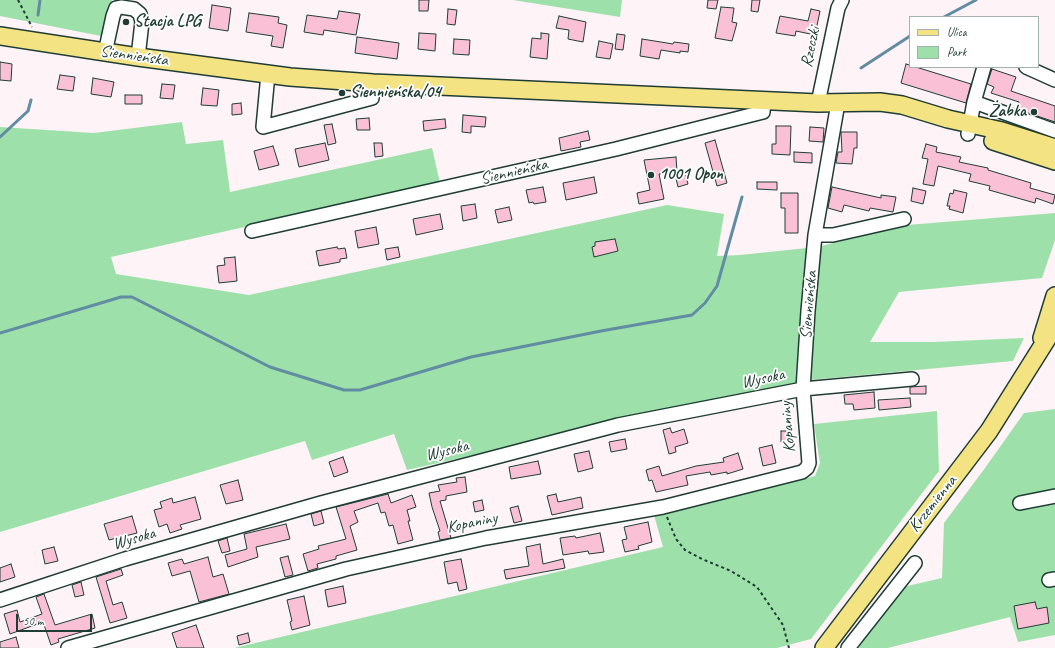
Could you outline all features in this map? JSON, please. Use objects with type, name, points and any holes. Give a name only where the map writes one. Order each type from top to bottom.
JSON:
[{"type":"main road","name":"Siennieńska","points":[[0,36],[105,53],[268,74],[373,83],[818,103],[880,102],[902,106],[1055,161]]},
{"type":"main road","name":"Siennieńska","points":[[969,129],[1002,131],[1055,148]]},
{"type":"main road","name":"Krzemienna","points":[[1036,355],[1055,296]]},
{"type":"main road","name":"Krzemienna","points":[[824,648],[989,431],[1055,326]]},
{"type":"street","name":"Rzeczki","points":[[818,103],[838,8],[842,0]]},
{"type":"street","points":[[105,53],[113,16],[116,8],[121,7],[134,9],[140,14],[142,22],[138,57]]},
{"type":"street","points":[[969,129],[974,102],[984,68]]},
{"type":"street","points":[[1028,68],[1055,80]]},
{"type":"street","points":[[268,74],[263,127],[372,98],[373,83]]},
{"type":"street","name":"Siennieńska","points":[[252,231],[616,149],[763,112],[764,100]]},
{"type":"street","points":[[974,102],[1055,131]]},
{"type":"street","name":"Siennieńska","points":[[803,389],[815,234],[838,103]]},
{"type":"street","points":[[815,234],[833,235],[904,219]]},
{"type":"street","name":"Wysoka","points":[[0,600],[125,559],[364,491],[618,425],[803,389],[912,379]]},
{"type":"street","name":"Kopaniny","points":[[68,648],[346,569],[486,538],[663,507],[802,472],[807,468],[809,456],[803,389]]},
{"type":"street","points":[[1020,503],[1055,496]]},
{"type":"street","points":[[848,648],[915,563]]},
{"type":"path","points":[[18,0],[33,30]]},
{"type":"path","points":[[663,507],[676,539],[685,550],[702,559],[732,571],[757,588],[783,625],[789,648]]},
{"type":"green space","points":[[0,0],[112,0],[106,37],[0,16]]},
{"type":"green space","points":[[513,0],[622,0],[620,17]]},
{"type":"green space","points":[[182,122],[186,144],[223,140],[230,192],[432,148],[440,183],[111,257],[116,274],[249,295],[667,205],[724,214],[717,256],[807,248],[798,377],[796,383],[407,470],[394,434],[312,460],[305,441],[0,532],[0,127],[94,133]]},
{"type":"green space","points":[[1055,213],[1055,240],[1042,278],[899,292],[870,342],[934,342],[1024,338],[1013,361],[810,380],[821,246],[907,225]]},
{"type":"green space","points":[[1055,409],[1055,635],[1018,642],[1010,617],[888,648],[858,648],[903,587],[942,578],[944,523],[1024,413]]},
{"type":"green space","points":[[937,411],[939,471],[811,639],[777,648],[234,648],[663,547],[654,515],[815,476],[820,463],[814,424]]},
{"type":"building","points":[[419,0],[429,0],[428,11],[419,11]]},
{"type":"building","points":[[708,0],[718,0],[716,9],[707,8]]},
{"type":"building","points":[[752,0],[760,0],[758,12],[751,11]]},
{"type":"building","points":[[212,5],[231,8],[228,31],[209,28]]},
{"type":"building","points":[[721,7],[734,8],[732,22],[737,23],[732,41],[715,38]]},
{"type":"building","points":[[448,9],[457,10],[455,25],[447,24]]},
{"type":"building","points":[[811,9],[820,11],[815,35],[796,31],[795,36],[776,33],[780,16],[808,21]]},
{"type":"building","points":[[339,11],[360,14],[356,35],[324,30],[323,35],[304,32],[307,15],[337,19]]},
{"type":"building","points":[[249,13],[279,17],[278,23],[287,25],[283,48],[271,46],[273,36],[246,32]]},
{"type":"building","points":[[559,16],[586,22],[583,42],[568,39],[569,30],[556,28]]},
{"type":"building","points":[[419,33],[436,34],[435,51],[418,49]]},
{"type":"building","points":[[541,33],[549,34],[547,59],[530,57],[532,38],[541,39]]},
{"type":"building","points":[[617,34],[625,35],[623,50],[615,49]]},
{"type":"building","points":[[357,37],[399,43],[397,59],[355,53]]},
{"type":"building","points":[[454,39],[470,40],[469,55],[453,54]]},
{"type":"building","points":[[642,39],[673,44],[674,42],[689,44],[688,52],[680,51],[680,53],[661,50],[659,59],[640,56]]},
{"type":"building","points":[[599,41],[613,44],[610,59],[596,57]]},
{"type":"building","points":[[0,62],[12,64],[11,81],[0,80]]},
{"type":"building","points":[[906,64],[909,65],[909,68],[919,68],[971,84],[966,103],[901,83]]},
{"type":"building","points":[[992,69],[1016,77],[1011,91],[1055,106],[1055,122],[1016,109],[1019,102],[991,93],[994,87],[987,84]]},
{"type":"building","points":[[60,75],[75,77],[73,91],[57,89]]},
{"type":"building","points":[[93,78],[114,82],[111,97],[91,94]]},
{"type":"building","points":[[162,84],[175,85],[173,99],[160,98]]},
{"type":"building","points":[[203,88],[219,90],[217,106],[201,105]]},
{"type":"building","points":[[125,95],[142,95],[142,104],[125,104]]},
{"type":"building","points":[[241,103],[242,114],[232,115],[232,104]]},
{"type":"building","points":[[463,115],[486,117],[485,127],[471,126],[471,133],[462,132]]},
{"type":"building","points":[[369,118],[370,130],[357,130],[356,119]]},
{"type":"building","points":[[445,119],[446,128],[424,131],[423,121]]},
{"type":"building","points":[[332,124],[336,143],[328,145],[324,125]]},
{"type":"building","points":[[776,126],[791,126],[790,155],[772,154],[772,144],[776,144]]},
{"type":"building","points":[[810,127],[824,128],[823,142],[809,141]]},
{"type":"building","points":[[588,131],[590,140],[580,142],[581,147],[561,151],[559,138]]},
{"type":"building","points":[[841,132],[857,132],[857,148],[854,148],[852,164],[836,163],[838,152],[842,152]]},
{"type":"building","points":[[715,140],[727,183],[717,186],[705,143]]},
{"type":"building","points":[[325,143],[329,160],[299,167],[295,149]]},
{"type":"building","points":[[374,143],[382,143],[383,156],[375,157]]},
{"type":"building","points":[[926,144],[937,147],[936,152],[961,157],[959,162],[988,168],[988,170],[1031,183],[1030,188],[1055,195],[1053,204],[1036,198],[1035,203],[989,190],[990,186],[969,181],[971,174],[938,166],[934,186],[923,184],[928,159],[922,158]]},
{"type":"building","points":[[273,146],[279,165],[259,170],[254,151]]},
{"type":"building","points":[[794,152],[812,153],[812,163],[794,162]]},
{"type":"building","points":[[676,157],[677,172],[659,174],[664,199],[639,204],[637,193],[650,190],[644,160]]},
{"type":"building","points":[[685,172],[688,184],[678,187],[675,174]]},
{"type":"building","points":[[594,177],[597,193],[566,200],[563,183]]},
{"type":"building","points":[[757,182],[777,182],[777,190],[757,189]]},
{"type":"building","points":[[543,187],[546,202],[534,204],[533,202],[529,203],[526,190]]},
{"type":"building","points":[[832,187],[881,198],[881,195],[896,197],[893,212],[870,208],[869,211],[844,205],[842,212],[828,208]]},
{"type":"building","points":[[913,188],[926,191],[923,204],[911,201]]},
{"type":"building","points":[[954,190],[967,193],[963,213],[949,209],[950,206],[947,206],[950,193],[953,194]]},
{"type":"building","points":[[781,193],[798,193],[798,233],[785,233],[785,208],[781,208]]},
{"type":"building","points":[[475,204],[477,218],[463,221],[461,206]]},
{"type":"building","points":[[509,207],[512,220],[498,223],[495,210]]},
{"type":"building","points":[[440,214],[443,229],[416,235],[413,219]]},
{"type":"building","points":[[376,227],[379,244],[358,248],[355,231]]},
{"type":"building","points":[[615,239],[618,251],[594,257],[592,247],[595,246],[595,242]]},
{"type":"building","points":[[337,247],[338,249],[345,248],[347,258],[340,259],[340,262],[319,266],[316,251]]},
{"type":"building","points":[[398,247],[400,257],[387,260],[385,249]]},
{"type":"building","points":[[235,257],[237,281],[219,283],[217,266],[225,265],[224,258]]},
{"type":"building","points":[[926,386],[926,394],[910,394],[910,387]]},
{"type":"building","points":[[874,392],[875,408],[854,410],[853,404],[845,404],[844,395]]},
{"type":"building","points":[[910,398],[911,407],[879,410],[878,400]]},
{"type":"building","points":[[670,428],[672,433],[684,429],[688,443],[675,447],[676,452],[669,454],[663,430]]},
{"type":"building","points":[[781,431],[792,431],[793,441],[781,442]]},
{"type":"building","points":[[625,439],[627,449],[611,452],[609,442]]},
{"type":"building","points":[[772,445],[776,463],[763,466],[759,448]]},
{"type":"building","points":[[589,451],[593,468],[578,472],[574,454]]},
{"type":"building","points":[[738,453],[743,469],[727,474],[727,472],[711,475],[710,472],[686,476],[688,485],[656,492],[652,480],[649,481],[646,470],[659,466],[662,476],[696,466],[724,462],[723,458]]},
{"type":"building","points":[[343,457],[348,472],[334,477],[329,462]]},
{"type":"building","points":[[538,461],[541,474],[511,479],[509,467]]},
{"type":"building","points":[[465,477],[467,492],[446,496],[446,500],[440,501],[451,538],[440,540],[438,532],[440,531],[429,493],[440,491],[438,485],[457,482],[456,478]]},
{"type":"building","points":[[238,480],[243,500],[226,504],[220,485]]},
{"type":"building","points":[[388,494],[391,503],[412,495],[416,507],[407,510],[413,540],[398,544],[393,525],[389,526],[385,512],[381,513],[378,503],[354,511],[358,522],[350,526],[357,550],[336,556],[336,559],[317,564],[318,568],[308,571],[303,554],[319,549],[318,546],[346,539],[336,507]]},
{"type":"building","points":[[556,494],[558,502],[581,497],[583,508],[552,515],[547,496]]},
{"type":"building","points":[[195,497],[201,519],[180,525],[182,529],[170,533],[167,524],[159,527],[154,510],[162,508],[160,502],[172,498],[173,503]]},
{"type":"building","points":[[482,500],[484,510],[475,512],[473,502]]},
{"type":"building","points":[[518,506],[522,521],[514,523],[510,508]]},
{"type":"building","points":[[321,511],[324,523],[314,526],[311,514]]},
{"type":"building","points":[[132,516],[137,533],[109,540],[104,524]]},
{"type":"building","points":[[648,522],[652,542],[638,546],[639,549],[625,552],[622,540],[627,539],[624,527]]},
{"type":"building","points":[[286,524],[290,539],[256,547],[258,557],[228,567],[225,555],[247,549],[244,534]]},
{"type":"building","points":[[600,533],[604,552],[589,554],[588,551],[563,555],[560,538],[575,536],[576,538]]},
{"type":"building","points":[[227,538],[230,551],[222,553],[218,541]]},
{"type":"building","points":[[540,544],[543,564],[563,559],[565,568],[506,579],[504,570],[529,566],[526,547]]},
{"type":"building","points":[[54,547],[58,561],[45,564],[42,550]]},
{"type":"building","points":[[288,556],[293,575],[285,577],[280,558]]},
{"type":"building","points":[[208,557],[213,577],[223,574],[229,594],[199,602],[190,571],[172,576],[168,563],[182,559],[184,564]]},
{"type":"building","points":[[461,559],[467,589],[459,591],[457,582],[448,584],[444,562]]},
{"type":"building","points":[[11,564],[15,577],[0,582],[0,568]]},
{"type":"building","points":[[121,569],[123,575],[106,581],[113,605],[122,602],[127,618],[110,623],[96,577]]},
{"type":"building","points":[[81,582],[84,595],[75,597],[72,585]]},
{"type":"building","points":[[343,586],[346,603],[328,607],[325,590]]},
{"type":"building","points":[[44,594],[55,625],[92,614],[95,628],[58,639],[59,642],[51,645],[43,622],[10,634],[4,614],[17,610],[20,622],[42,614],[36,597]]},
{"type":"building","points":[[304,596],[310,625],[292,630],[290,622],[292,621],[287,600]]},
{"type":"building","points":[[1035,602],[1037,609],[1047,607],[1049,623],[1018,629],[1014,606]]},
{"type":"building","points":[[196,625],[204,648],[177,648],[172,633]]},
{"type":"building","points":[[248,633],[250,642],[239,645],[237,636]]},
{"type":"building","points":[[16,637],[19,648],[0,648],[0,642]]},
{"type":"waterway","points":[[38,15],[40,0]]},
{"type":"waterway","points":[[946,16],[976,0]]},
{"type":"waterway","points":[[861,68],[909,37]]},
{"type":"waterway","points":[[0,137],[28,111],[31,100]]},
{"type":"waterway","points":[[0,333],[121,297],[132,297],[270,367],[344,390],[360,390],[471,357],[601,331],[692,315],[705,303],[717,286],[742,197]]},
{"type":"place","name":"Stacja LPG","points":[[126,22]]},
{"type":"place","name":"Siennieńska/04","points":[[342,93]]},
{"type":"place","name":"Żabka","points":[[1034,112]]},
{"type":"place","name":"1001 Opon","points":[[651,175]]}]
